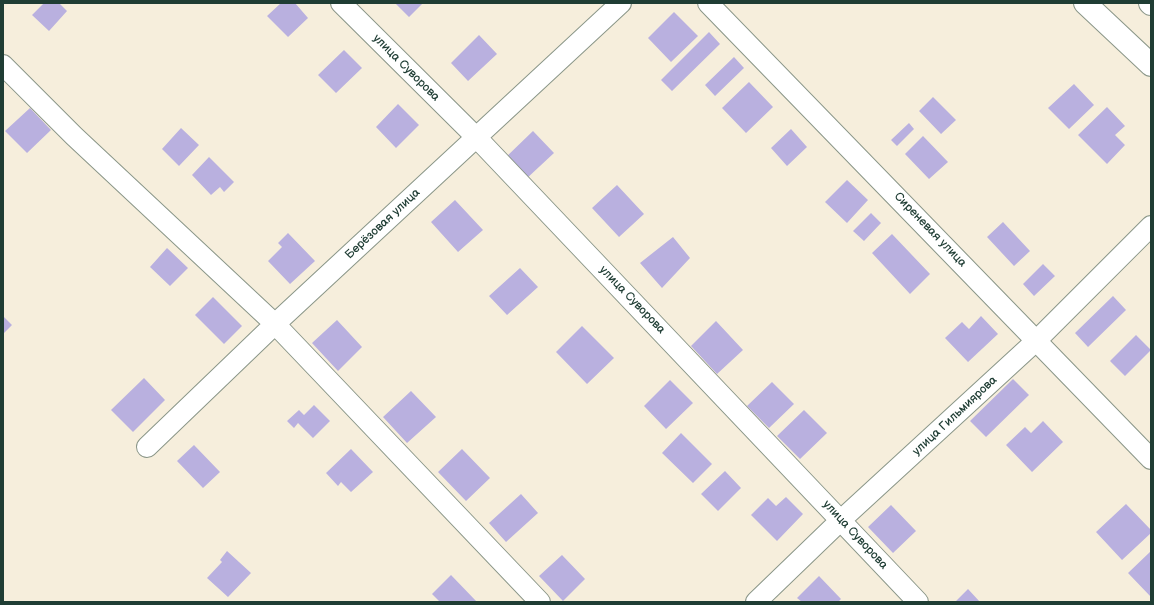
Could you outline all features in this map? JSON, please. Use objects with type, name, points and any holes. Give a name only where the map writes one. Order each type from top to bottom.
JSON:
[{"type":"street","name":"улица Суворова","points":[[341,3],[477,138],[918,602]]},
{"type":"street","name":"Берёзовая улица","points":[[148,447],[275,324],[621,3]]},
{"type":"street","name":"Сиреневая улица","points":[[708,3],[1151,459]]},
{"type":"street","points":[[1085,3],[1151,65]]},
{"type":"street","points":[[3,66],[74,136],[275,324],[540,602]]},
{"type":"street","name":"улица Гильмиярова","points":[[756,602],[841,520],[1037,340],[1151,226]]},
{"type":"building","points":[[44,3],[59,3],[67,11],[49,31],[32,15]]},
{"type":"building","points":[[281,3],[295,3],[308,18],[288,37],[267,16]]},
{"type":"building","points":[[395,3],[423,3],[409,17]]},
{"type":"building","points":[[674,12],[698,36],[671,62],[648,38]]},
{"type":"building","points":[[709,32],[720,44],[672,91],[661,80]]},
{"type":"building","points":[[479,35],[497,54],[468,81],[451,63]]},
{"type":"building","points":[[344,50],[362,68],[336,93],[318,75]]},
{"type":"building","points":[[734,57],[744,68],[715,96],[705,85]]},
{"type":"building","points":[[749,82],[773,107],[746,133],[722,108]]},
{"type":"building","points":[[1074,84],[1094,105],[1069,129],[1048,108]]},
{"type":"building","points":[[933,97],[956,120],[941,134],[919,111]]},
{"type":"building","points":[[398,104],[419,125],[396,148],[376,127]]},
{"type":"building","points":[[1107,107],[1125,126],[1115,135],[1125,145],[1107,164],[1078,135]]},
{"type":"building","points":[[30,108],[51,130],[27,153],[5,131]]},
{"type":"building","points":[[909,123],[914,129],[897,146],[891,140]]},
{"type":"building","points":[[181,128],[199,145],[179,166],[162,149]]},
{"type":"building","points":[[791,129],[807,147],[787,166],[771,148]]},
{"type":"building","points":[[533,131],[554,153],[525,180],[504,159]]},
{"type":"building","points":[[923,136],[948,162],[929,179],[905,154]]},
{"type":"building","points":[[209,157],[234,182],[224,192],[220,187],[211,195],[192,175]]},
{"type":"building","points":[[847,180],[868,200],[847,223],[825,202]]},
{"type":"building","points":[[617,185],[644,214],[619,237],[592,208]]},
{"type":"building","points":[[455,200],[483,230],[458,252],[431,222]]},
{"type":"building","points":[[871,213],[881,223],[864,241],[853,231]]},
{"type":"building","points":[[1003,222],[1030,251],[1014,266],[987,237]]},
{"type":"building","points":[[288,233],[315,261],[290,284],[268,261],[282,247],[278,243]]},
{"type":"building","points":[[892,234],[930,274],[910,294],[872,253]]},
{"type":"building","points":[[673,237],[690,258],[662,288],[640,263]]},
{"type":"building","points":[[167,248],[188,268],[170,286],[150,267]]},
{"type":"building","points":[[1043,264],[1055,276],[1034,296],[1023,284]]},
{"type":"building","points":[[520,268],[538,287],[507,315],[489,296]]},
{"type":"building","points":[[1113,296],[1126,310],[1088,347],[1075,333]]},
{"type":"building","points":[[213,297],[242,326],[224,344],[195,315]]},
{"type":"building","points":[[3,316],[12,325],[3,334]]},
{"type":"building","points":[[981,316],[998,334],[968,362],[945,338],[962,322],[969,329]]},
{"type":"building","points":[[337,320],[362,347],[338,371],[312,343]]},
{"type":"building","points":[[716,321],[743,350],[717,374],[691,346]]},
{"type":"building","points":[[582,326],[614,358],[587,384],[556,352]]},
{"type":"building","points":[[1136,335],[1151,350],[1125,376],[1110,361]]},
{"type":"building","points":[[144,378],[165,400],[133,432],[111,410]]},
{"type":"building","points":[[1013,379],[1029,395],[986,437],[970,421]]},
{"type":"building","points":[[670,380],[693,403],[666,429],[644,406]]},
{"type":"building","points":[[772,382],[794,404],[769,428],[747,406]]},
{"type":"building","points":[[411,391],[436,417],[407,443],[383,417]]},
{"type":"building","points":[[314,405],[330,421],[313,438],[298,423],[294,428],[287,421],[299,410],[304,415]]},
{"type":"building","points":[[804,410],[827,433],[800,459],[777,436]]},
{"type":"building","points":[[1043,421],[1063,442],[1032,472],[1006,445],[1025,427],[1031,433]]},
{"type":"building","points":[[681,433],[712,464],[693,483],[662,453]]},
{"type":"building","points":[[194,445],[220,472],[203,488],[177,461]]},
{"type":"building","points":[[351,449],[373,472],[351,492],[341,482],[338,486],[326,473]]},
{"type":"building","points":[[462,449],[490,478],[466,501],[438,472]]},
{"type":"building","points":[[725,471],[741,488],[718,511],[701,494]]},
{"type":"building","points":[[521,494],[538,513],[506,542],[489,523]]},
{"type":"building","points":[[786,497],[803,514],[777,541],[751,515],[768,498],[776,506]]},
{"type":"building","points":[[1126,504],[1151,530],[1151,533],[1122,560],[1096,532]]},
{"type":"building","points":[[891,505],[916,531],[893,553],[868,527]]},
{"type":"building","points":[[227,551],[251,573],[228,597],[207,578],[222,562],[220,560]]},
{"type":"building","points":[[1151,551],[1151,597],[1128,573]]},
{"type":"building","points":[[562,555],[585,579],[563,601],[539,576]]},
{"type":"building","points":[[451,575],[477,602],[440,602],[432,594]]},
{"type":"building","points":[[819,576],[841,599],[838,602],[802,602],[797,598]]},
{"type":"building","points":[[968,589],[980,602],[955,602]]}]
